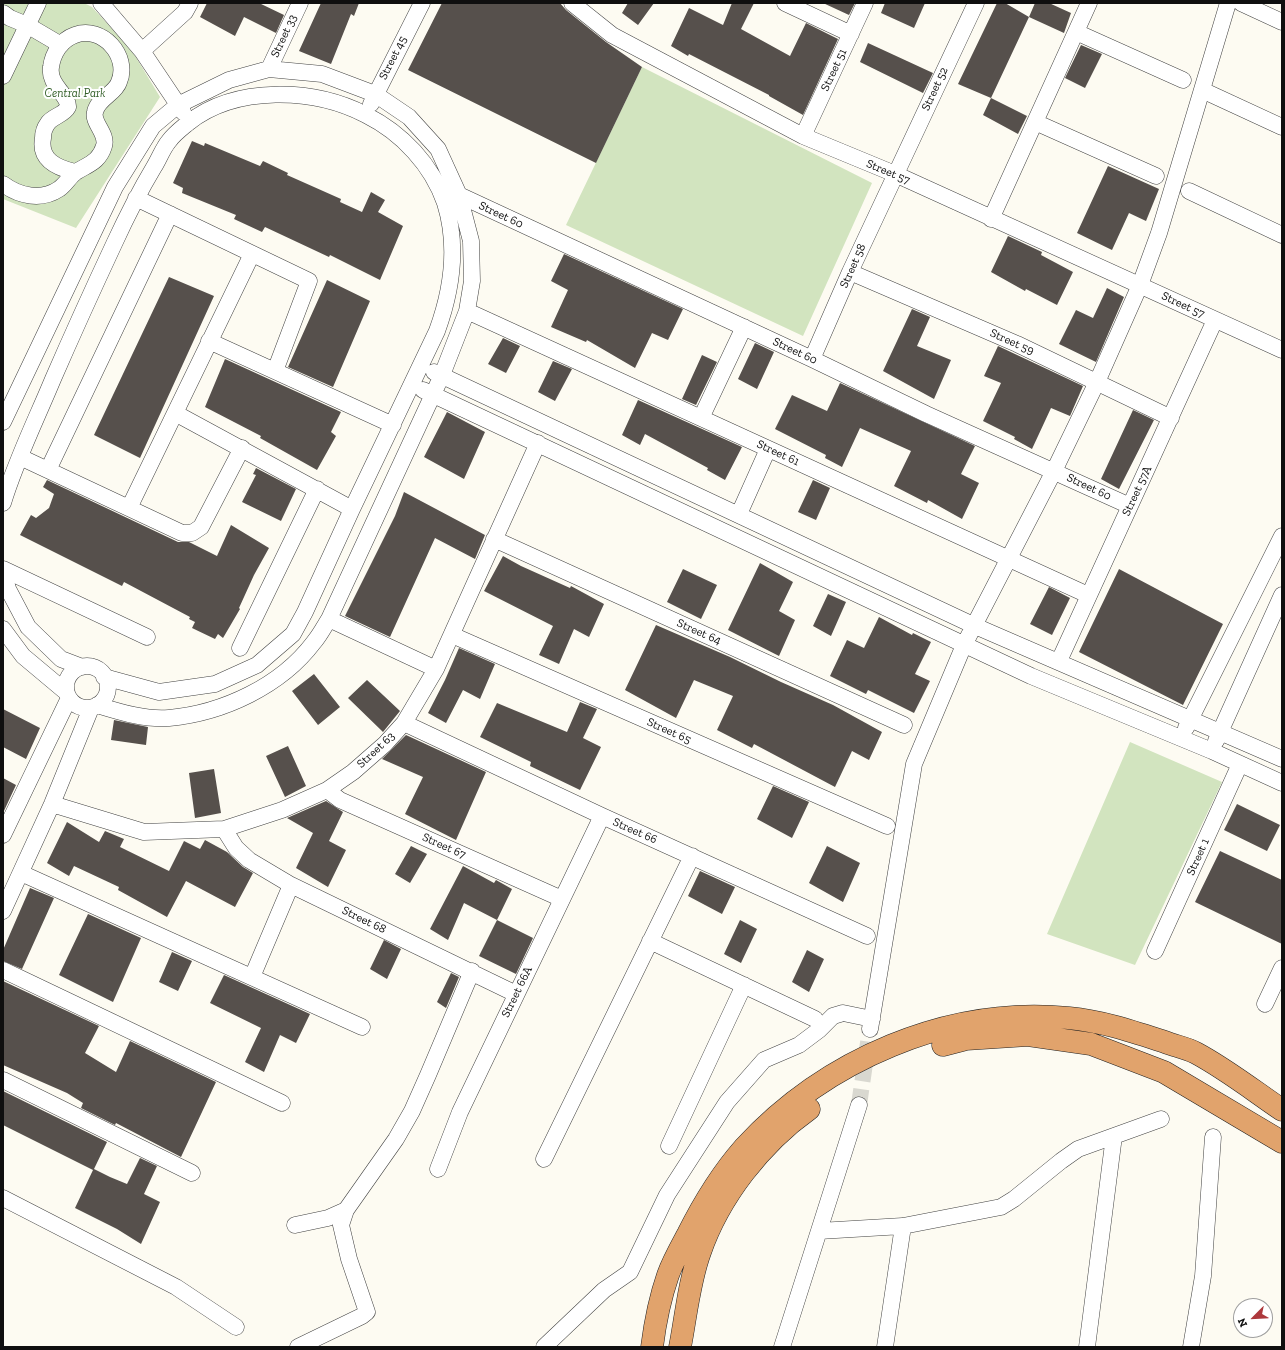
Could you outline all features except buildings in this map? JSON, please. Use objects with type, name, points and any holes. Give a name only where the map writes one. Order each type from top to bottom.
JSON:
[{"type":"highway","points":[[652,1347],[660,1299],[668,1273],[696,1219],[720,1181],[743,1149],[775,1117],[810,1090],[852,1063],[887,1046],[928,1033],[977,1021],[1027,1017],[1070,1018],[1132,1031],[1195,1052],[1282,1110]]},
{"type":"highway","points":[[680,1347],[687,1307],[700,1252],[722,1202],[746,1168],[803,1113],[840,1088],[874,1068],[905,1055],[966,1039],[1028,1035],[1091,1044],[1164,1072],[1282,1142]]},
{"type":"street","points":[[3,76],[38,3]]},
{"type":"street","points":[[101,3],[142,51],[190,122]]},
{"type":"street","points":[[142,51],[185,12],[190,3]]},
{"type":"street","name":"Street 33","points":[[269,69],[300,3]]},
{"type":"street","name":"Street 45","points":[[366,114],[422,3]]},
{"type":"street","name":"Street 57","points":[[572,3],[612,35],[803,136],[895,174],[991,219],[1282,350]]},
{"type":"street","points":[[785,3],[851,34]]},
{"type":"street","name":"Street 51","points":[[803,136],[866,3]]},
{"type":"street","name":"Street 52","points":[[895,174],[976,3]]},
{"type":"street","points":[[991,219],[1089,3]]},
{"type":"street","points":[[544,1347],[604,1290],[630,1272],[667,1196],[726,1102],[764,1060],[799,1045],[819,1030],[833,1016],[843,1013],[871,1024],[914,764],[964,645],[1010,559],[1054,471],[1097,382],[1140,285],[1159,233],[1228,3]]},
{"type":"street","points":[[1241,3],[1282,22]]},
{"type":"street","points":[[3,13],[10,18],[27,25],[60,45]]},
{"type":"street","points":[[1076,32],[1184,80]]},
{"type":"street","points":[[3,184],[12,191],[36,196],[48,194],[59,189],[75,172],[94,162],[101,154],[105,144],[94,115],[98,104],[116,88],[120,80],[121,72],[119,59],[114,48],[107,39],[98,35],[79,33],[65,40],[60,45],[53,58],[50,69],[52,79],[66,99],[68,107],[48,123],[43,133],[42,145],[47,160],[62,169],[75,172]]},
{"type":"street","points":[[3,422],[59,308],[115,187],[153,126],[178,105],[229,80],[269,69],[322,74],[375,94],[409,116],[438,149],[459,195],[471,241],[472,281],[467,310],[433,395],[329,619],[314,643],[276,678],[233,703],[211,710],[168,718],[131,715],[94,707],[78,706],[68,695],[23,656],[3,630]]},
{"type":"street","points":[[1202,90],[1282,127]]},
{"type":"street","points":[[3,503],[11,475],[80,317],[136,198],[169,140],[190,122],[224,105],[240,99],[274,94],[301,96],[328,101],[366,114],[414,150],[431,173],[444,202],[452,232],[452,272],[446,307],[438,331],[352,509],[306,612],[296,628],[277,649],[257,665],[215,684],[159,692],[104,677],[95,668],[82,667],[61,659],[28,627],[8,589],[3,573]]},
{"type":"street","points":[[1035,122],[1156,176]]},
{"type":"street","name":"Street 58","points":[[812,359],[895,174]]},
{"type":"street","points":[[1189,191],[1282,235]]},
{"type":"street","name":"Street 60","points":[[459,195],[744,327],[926,414],[1130,506]]},
{"type":"street","points":[[136,198],[310,281],[275,371]]},
{"type":"street","points":[[48,470],[170,214]]},
{"type":"street","points":[[129,508],[252,254]]},
{"type":"street","name":"Street 59","points":[[850,272],[1017,344],[1171,418]]},
{"type":"street","points":[[59,308],[80,317]]},
{"type":"street","name":"Street 61","points":[[467,310],[1088,595]]},
{"type":"street","name":"Street 57A","points":[[1059,661],[1088,595],[1171,418],[1214,320]]},
{"type":"street","points":[[701,418],[744,327]]},
{"type":"street","points":[[209,341],[393,425]]},
{"type":"street","points":[[421,366],[975,626],[1282,758]]},
{"type":"street","points":[[412,385],[1031,676],[1212,751],[1282,783]]},
{"type":"street","points":[[175,413],[352,509]]},
{"type":"street","name":"Street 63","points":[[52,804],[144,832],[224,829],[282,810],[327,790],[353,772],[385,744],[404,723],[436,669],[538,444]]},
{"type":"street","points":[[20,457],[182,533],[192,533],[201,527],[242,448]]},
{"type":"street","points":[[739,514],[768,448]]},
{"type":"street","points":[[240,648],[317,489]]},
{"type":"street","points":[[1180,738],[1192,720],[1282,536]]},
{"type":"street","name":"Street 64","points":[[494,539],[904,725]]},
{"type":"street","points":[[3,569],[146,637]]},
{"type":"street","points":[[1212,751],[1282,595]]},
{"type":"street","points":[[329,619],[436,669]]},
{"type":"street","name":"Street 65","points":[[452,636],[887,826]]},
{"type":"street","points":[[3,835],[68,695],[68,679],[76,669],[82,667]]},
{"type":"street","points":[[3,912],[22,873],[94,707],[106,696],[107,689],[104,677]]},
{"type":"street","name":"Street 66","points":[[404,723],[602,816],[867,936]]},
{"type":"street","name":"Street 1","points":[[1155,951],[1240,764]]},
{"type":"street","name":"Street 67","points":[[327,790],[340,800],[562,899]]},
{"type":"street","name":"Street 66A","points":[[438,1169],[460,1112],[602,816]]},
{"type":"street","name":"Street 68","points":[[224,829],[236,848],[249,860],[292,885],[472,971],[516,994]]},
{"type":"street","points":[[544,1159],[692,856]]},
{"type":"street","points":[[22,873],[362,1027]]},
{"type":"street","points":[[252,977],[292,885]]},
{"type":"street","points":[[650,941],[815,1019]]},
{"type":"street","points":[[1265,1004],[1282,968]]},
{"type":"street","points":[[3,970],[282,1102]]},
{"type":"street","points":[[298,1347],[362,1316],[367,1312],[349,1259],[342,1225],[346,1210],[396,1139],[412,1111],[472,971]]},
{"type":"street","points":[[669,1146],[744,985]]},
{"type":"street","points":[[3,1080],[192,1173]]},
{"type":"street","points":[[782,1347],[859,1105]]},
{"type":"street","points":[[819,1231],[903,1226],[1001,1207],[1014,1199],[1078,1149],[1161,1119]]},
{"type":"street","points":[[1087,1347],[1114,1136]]},
{"type":"street","points":[[1191,1347],[1203,1276],[1212,1137]]},
{"type":"street","points":[[3,1198],[176,1287],[236,1327]]},
{"type":"street","points":[[295,1225],[328,1218],[346,1210]]},
{"type":"street","points":[[885,1347],[903,1226]]},
{"type":"green space","name":"Central Park","points":[[3,3],[84,3],[92,7],[131,49],[160,97],[76,228],[3,199]]},
{"type":"green space","points":[[642,67],[872,183],[803,336],[566,225]]},
{"type":"green space","points":[[1130,742],[1222,782],[1135,965],[1047,934]]},
{"type":"tunnel","points":[[859,1105],[870,1029]]}]
